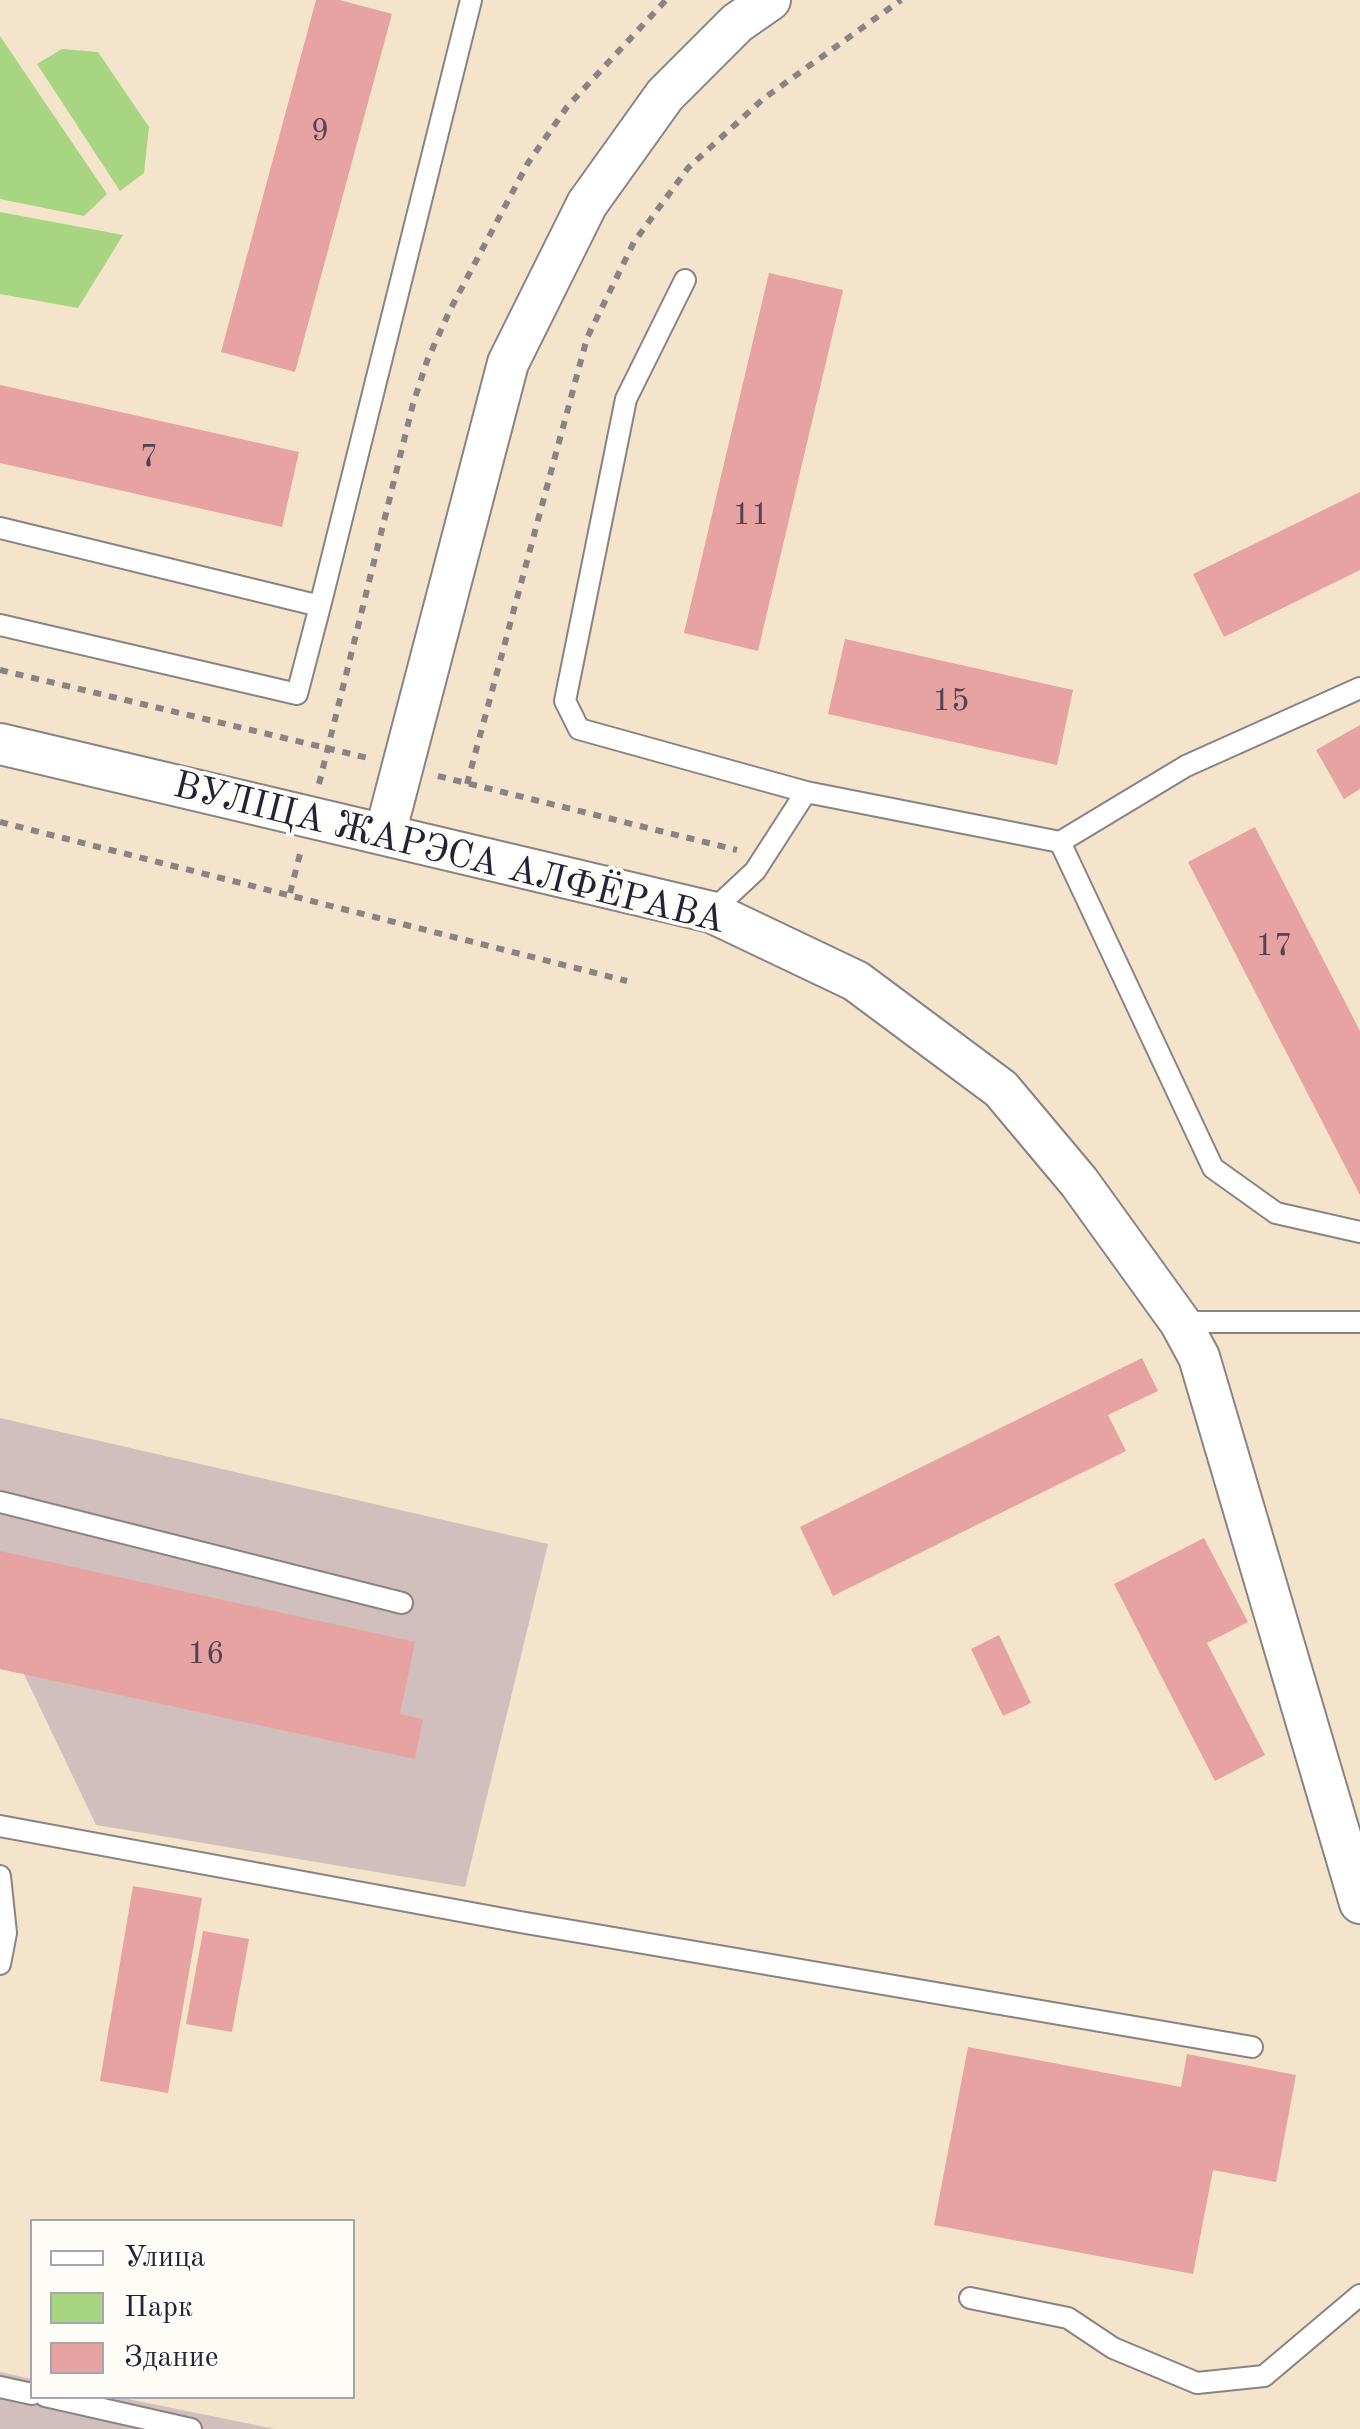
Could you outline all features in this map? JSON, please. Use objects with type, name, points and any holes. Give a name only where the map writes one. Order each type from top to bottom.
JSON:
[{"type":"street","points":[[385,834],[508,362],[587,204],[665,95],[737,23],[770,0]]},
{"type":"street","name":"ВУЛІЦА ЖАРЭСА АЛФЁРАВА","points":[[0,744],[711,912],[856,981],[1001,1089],[1079,1182],[1180,1322],[1200,1357],[1360,1904]]},
{"type":"lane","points":[[0,625],[297,694],[471,0]]},
{"type":"lane","points":[[686,280],[626,398],[565,701],[578,729],[806,792],[1060,842],[1186,766],[1360,688]]},
{"type":"lane","points":[[1,531],[320,606]]},
{"type":"lane","points":[[711,912],[754,871],[806,792]]},
{"type":"lane","points":[[1060,842],[1213,1168],[1276,1213],[1360,1232]]},
{"type":"lane","points":[[1180,1322],[1360,1322]]},
{"type":"lane","points":[[0,1502],[402,1603]]},
{"type":"lane","points":[[0,1826],[520,1922],[1252,2046]]},
{"type":"lane","points":[[0,1876],[6,1932],[0,1964]]},
{"type":"lane","points":[[970,2298],[1068,2318],[1113,2348],[1197,2383],[1264,2376],[1360,2295]]},
{"type":"lane","points":[[0,2386],[30,2394]]},
{"type":"lane","points":[[58,2399],[191,2429]]},
{"type":"path","points":[[290,893],[412,404],[427,360],[528,163],[567,107],[666,0]]},
{"type":"path","points":[[0,822],[627,981]]},
{"type":"shaded area","points":[[0,1418],[548,1544],[465,1887],[96,1825],[24,1674],[0,1669]]},
{"type":"shaded area","points":[[0,2372],[30,2379],[30,2399],[128,2399],[275,2429],[0,2429]]},
{"type":"green space","points":[[0,36],[107,194],[84,216],[0,199]]},
{"type":"green space","points":[[62,49],[98,52],[149,127],[144,173],[120,191],[37,64]]},
{"type":"green space","points":[[0,212],[123,235],[78,308],[0,294]]},
{"type":"building","points":[[316,0],[340,0],[392,14],[295,372],[221,352]]},
{"type":"building","points":[[769,273],[843,290],[758,651],[684,633]]},
{"type":"building","points":[[0,385],[299,452],[282,527],[0,463]]},
{"type":"building","points":[[1360,492],[1360,570],[1224,637],[1193,574]]},
{"type":"building","points":[[845,639],[1073,690],[1057,765],[828,714]]},
{"type":"building","points":[[1360,725],[1360,789],[1344,799],[1316,750]]},
{"type":"building","points":[[1255,827],[1360,1031],[1360,1195],[1188,862]]},
{"type":"building","points":[[1142,1358],[1158,1391],[1108,1415],[1126,1451],[833,1596],[800,1527]]},
{"type":"building","points":[[1204,1538],[1248,1622],[1207,1643],[1265,1755],[1215,1781],[1114,1584]]},
{"type":"building","points":[[0,1551],[415,1642],[400,1714],[423,1719],[415,1759],[0,1669]]},
{"type":"building","points":[[999,1635],[1031,1703],[1003,1716],[971,1649]]},
{"type":"building","points":[[133,1886],[202,1898],[168,2093],[100,2081]]},
{"type":"building","points":[[203,1931],[249,1939],[232,2032],[186,2024]]},
{"type":"building","points":[[968,2047],[1181,2087],[1187,2054],[1296,2075],[1276,2182],[1213,2170],[1193,2274],[934,2225]]}]
